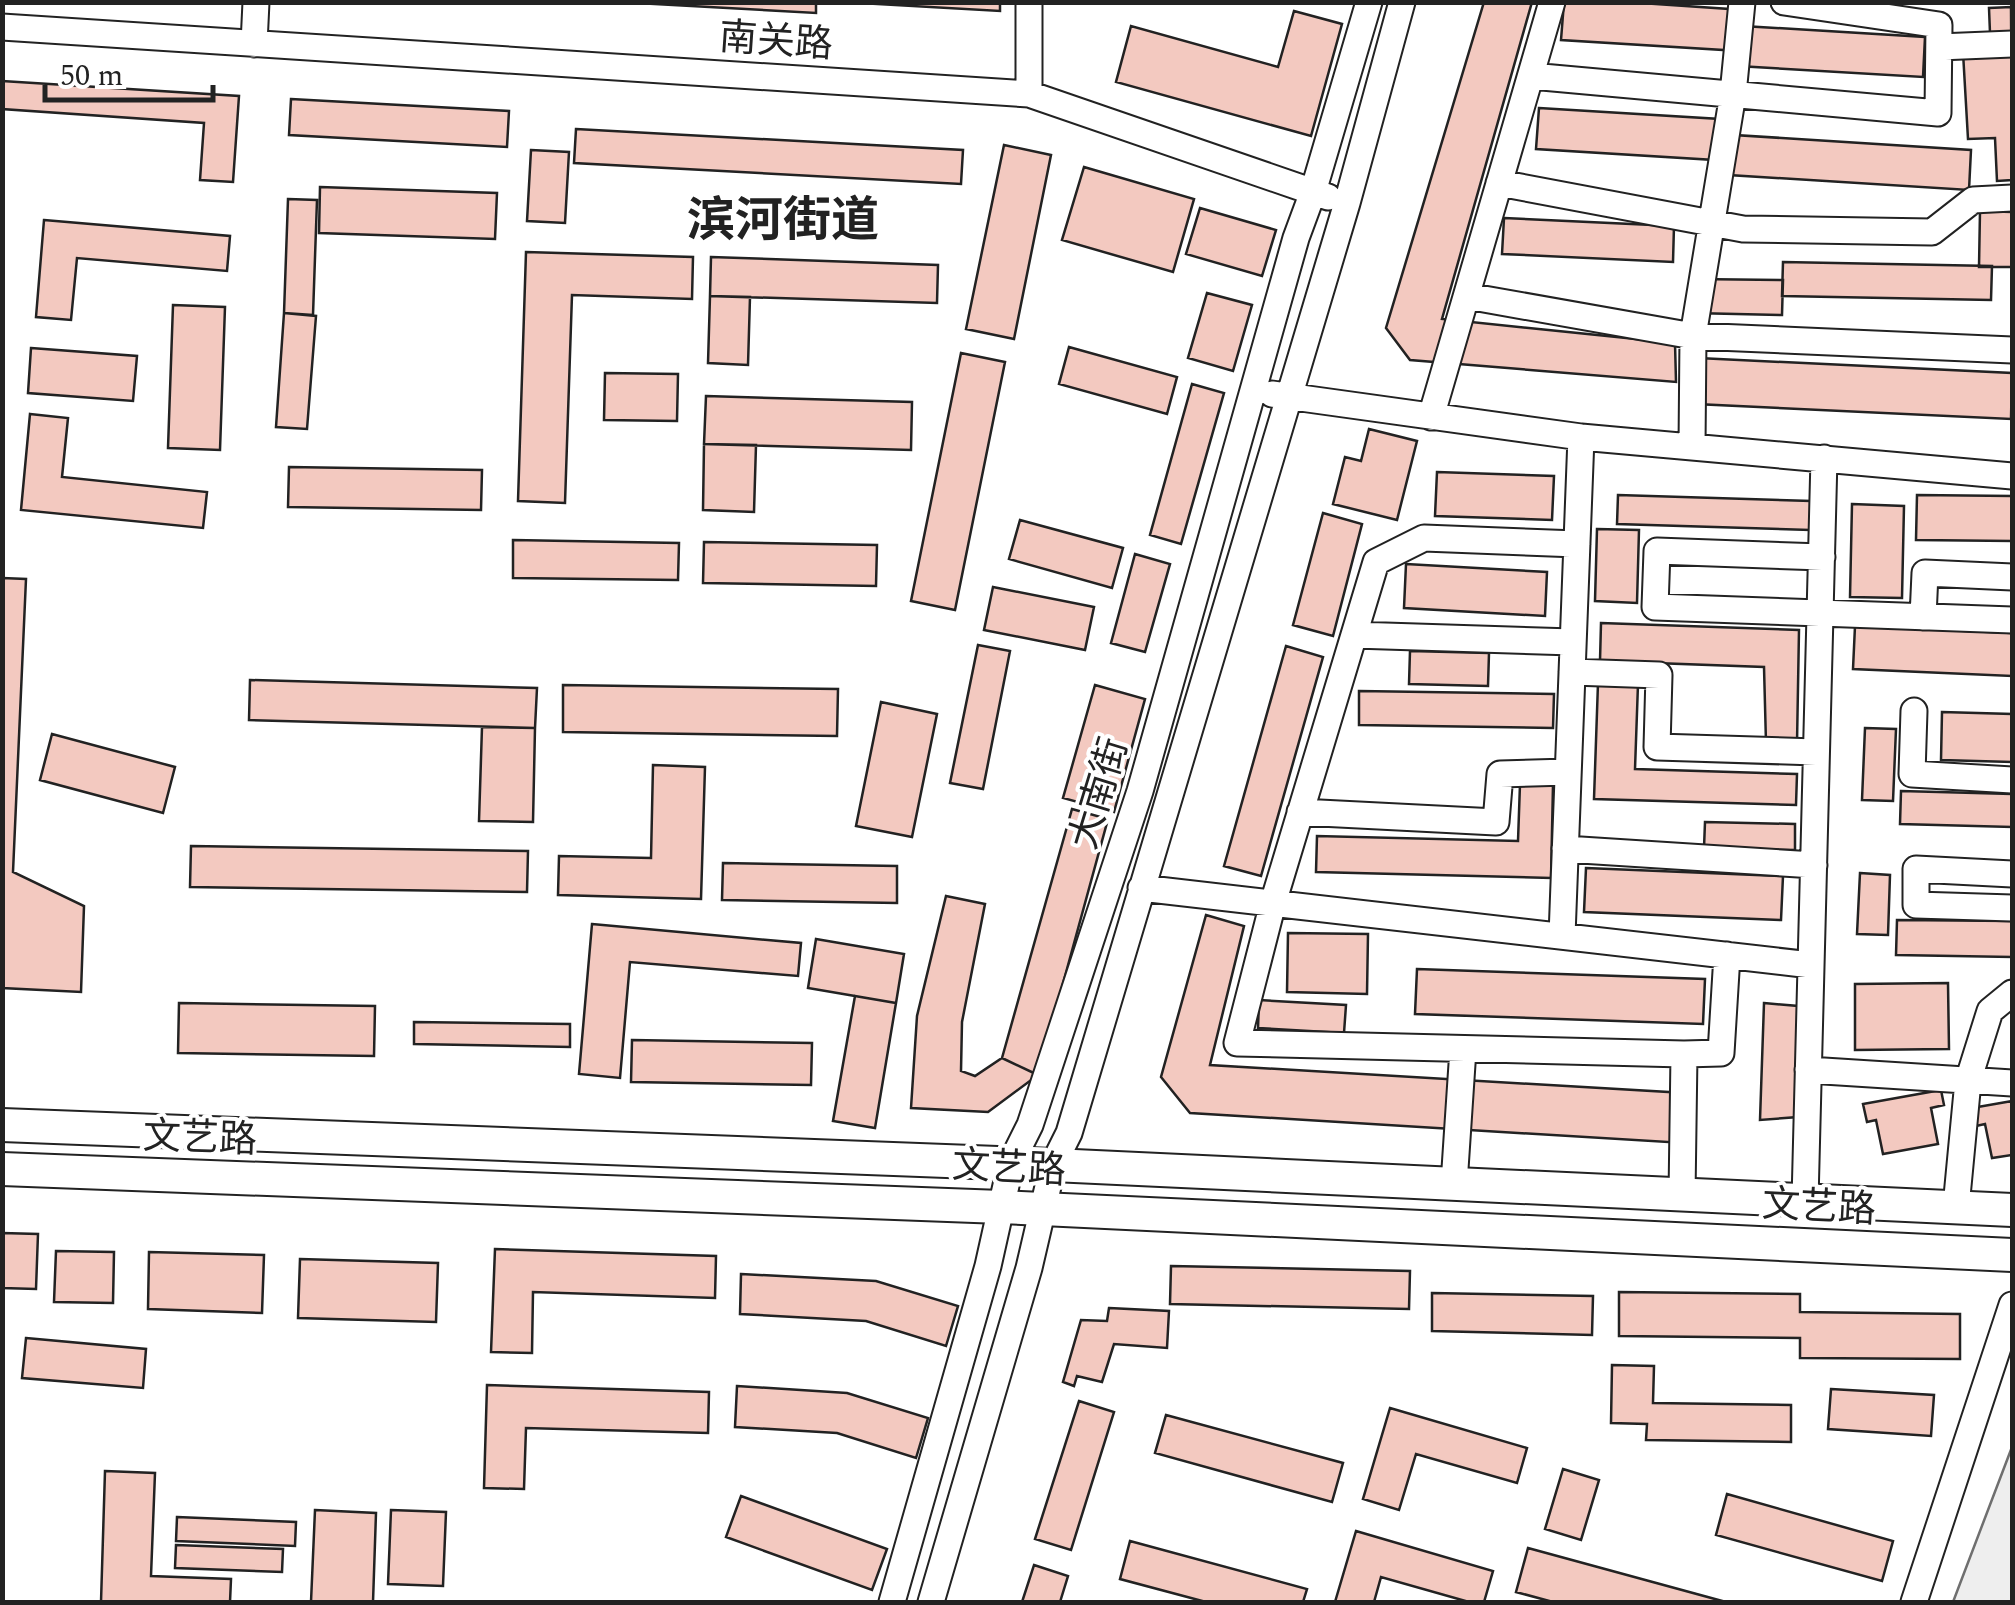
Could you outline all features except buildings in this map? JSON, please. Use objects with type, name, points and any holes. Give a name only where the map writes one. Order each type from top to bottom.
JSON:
[{"type":"main road","name":"文艺路","points":[[2,1125],[1011,1163],[2012,1210]]},
{"type":"main road","name":"文艺路","points":[[2,1169],[1000,1206],[2012,1255]]},
{"type":"street","points":[[254,44],[256,2]]},
{"type":"street","points":[[1029,94],[1030,2]]},
{"type":"street","name":"大南街","points":[[892,1602],[988,1266],[1011,1163],[1030,1125],[1140,791],[1296,238],[1369,2]]},
{"type":"street","name":"大南街","points":[[931,1602],[1024,1286],[1054,1165],[1069,1133],[1346,203],[1402,2]]},
{"type":"street","points":[[1431,417],[1552,2]]},
{"type":"street","points":[[1692,446],[1693,336],[1733,94],[1742,2]]},
{"type":"street","points":[[1531,76],[1938,112],[1939,25],[1784,2]]},
{"type":"street","name":"南关路","points":[[2,26],[1029,94],[1346,203]]},
{"type":"street","points":[[1939,47],[2012,44]]},
{"type":"street","points":[[1500,183],[1743,229],[1932,232],[1973,200],[2012,198]]},
{"type":"street","points":[[1467,296],[1693,336],[2012,350]]},
{"type":"street","points":[[1253,390],[1581,438],[2012,476]]},
{"type":"street","points":[[1562,936],[1581,438]]},
{"type":"street","points":[[1805,1201],[1824,458]]},
{"type":"street","points":[[1576,544],[1424,538],[1376,562],[1272,903],[1237,1043],[1722,1052],[1727,955]]},
{"type":"street","points":[[1822,557],[1657,551],[1655,606],[2012,620]]},
{"type":"street","points":[[1923,617],[1925,572],[2012,577]]},
{"type":"street","points":[[1354,635],[1573,642]]},
{"type":"street","points":[[1572,672],[1659,675],[1658,747],[1816,752]]},
{"type":"street","points":[[1914,711],[1912,774],[2012,780]]},
{"type":"street","points":[[1300,812],[1496,822],[1500,774],[1568,772]]},
{"type":"street","points":[[1565,849],[1814,864]]},
{"type":"street","points":[[2012,874],[1916,870],[1916,905],[2012,908]]},
{"type":"street","points":[[1141,888],[1811,965]]},
{"type":"street","points":[[1956,1207],[1968,1082],[1990,1012],[2012,993]]},
{"type":"street","points":[[1454,1184],[1463,1049]]},
{"type":"street","points":[[1682,1195],[1684,1054]]},
{"type":"street","points":[[1808,1070],[2012,1084]]},
{"type":"street","points":[[1914,1602],[2012,1306]]},
{"type":"shaded area","points":[[2012,1447],[2012,1602],[1953,1602]]},
{"type":"district","name":"滨河街道","points":[[783,219]]}]
